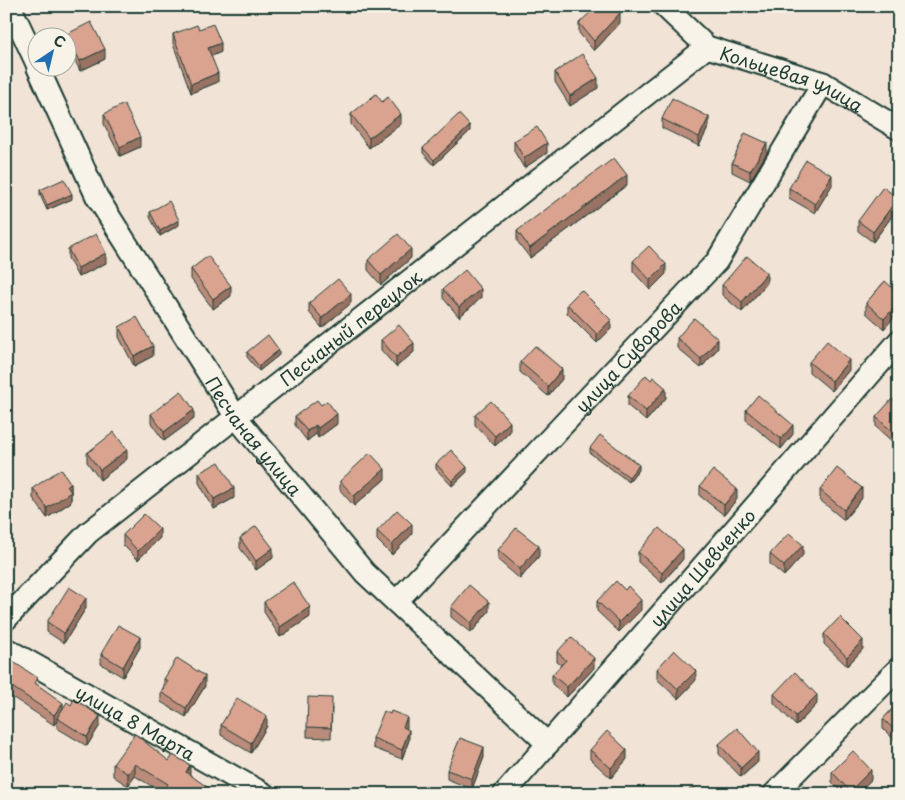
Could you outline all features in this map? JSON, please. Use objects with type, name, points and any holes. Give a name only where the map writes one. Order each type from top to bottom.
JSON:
[{"type":"street","name":"Песчаная улица","points":[[10,6],[28,45]]},
{"type":"street","name":"Кольцевая улица","points":[[664,6],[707,47],[823,83],[899,129]]},
{"type":"street","name":"Песчаный переулок","points":[[6,620],[88,533],[707,47]]},
{"type":"street","name":"Песчаная улица","points":[[43,78],[97,197],[236,417],[365,573],[548,744]]},
{"type":"street","name":"улица Суворова","points":[[396,602],[717,261],[823,83]]},
{"type":"street","name":"улица Шевченко","points":[[504,794],[899,341]]},
{"type":"street","name":"улица 8 Марта","points":[[6,649],[264,794]]},
{"type":"street","points":[[774,794],[899,668]]},
{"type":"building","points":[[597,6],[614,6],[620,13],[594,41],[579,23]]},
{"type":"building","points":[[91,22],[105,49],[80,61],[78,57],[78,28]]},
{"type":"building","points":[[213,24],[221,43],[208,48],[218,73],[191,84],[173,34],[197,25],[199,29]]},
{"type":"building","points":[[582,54],[598,78],[570,96],[555,72]]},
{"type":"building","points":[[376,94],[382,102],[388,97],[401,114],[369,138],[351,114]]},
{"type":"building","points":[[672,98],[709,117],[699,137],[662,119]]},
{"type":"building","points":[[124,104],[140,137],[120,147],[104,114]]},
{"type":"building","points":[[459,114],[470,126],[434,160],[423,148]]},
{"type":"building","points":[[537,127],[547,143],[524,158],[514,141]]},
{"type":"building","points":[[745,133],[767,143],[750,171],[732,163]]},
{"type":"building","points":[[614,158],[627,175],[530,248],[517,231]]},
{"type":"building","points":[[806,160],[832,175],[815,204],[789,188]]},
{"type":"building","points":[[64,179],[72,194],[47,205],[40,190]]},
{"type":"building","points":[[883,187],[898,198],[873,232],[858,221]]},
{"type":"building","points":[[169,201],[179,220],[160,231],[150,212]]},
{"type":"building","points":[[96,234],[106,253],[78,268],[68,249]]},
{"type":"building","points":[[398,234],[411,249],[381,275],[368,260]]},
{"type":"building","points":[[649,246],[666,264],[650,280],[633,261]]},
{"type":"building","points":[[208,256],[231,286],[213,299],[191,269]]},
{"type":"building","points":[[747,256],[767,273],[742,302],[722,285]]},
{"type":"building","points":[[465,270],[481,289],[459,307],[443,289]]},
{"type":"building","points":[[338,279],[351,294],[322,318],[309,303]]},
{"type":"building","points":[[885,281],[899,294],[899,302],[884,319],[866,303]]},
{"type":"building","points":[[581,290],[611,320],[597,334],[567,304]]},
{"type":"building","points":[[137,317],[153,346],[134,356],[119,327]]},
{"type":"building","points":[[694,318],[718,339],[701,359],[677,338]]},
{"type":"building","points":[[399,325],[414,343],[396,357],[381,340]]},
{"type":"building","points":[[268,335],[279,350],[259,366],[247,352]]},
{"type":"building","points":[[827,341],[849,360],[832,381],[809,362]]},
{"type":"building","points":[[535,346],[562,369],[548,386],[520,362]]},
{"type":"building","points":[[646,375],[651,380],[653,377],[666,388],[646,411],[628,396]]},
{"type":"building","points":[[181,391],[194,410],[164,432],[151,414]]},
{"type":"building","points":[[758,395],[793,425],[781,439],[746,410]]},
{"type":"building","points":[[892,399],[899,405],[899,430],[895,434],[876,417]]},
{"type":"building","points":[[317,400],[321,405],[327,401],[337,414],[318,428],[316,425],[307,431],[295,416]]},
{"type":"building","points":[[491,401],[510,422],[495,436],[475,415]]},
{"type":"building","points":[[114,432],[127,450],[100,470],[87,453]]},
{"type":"building","points":[[600,435],[639,465],[629,477],[590,448]]},
{"type":"building","points":[[451,450],[467,467],[452,481],[436,464]]},
{"type":"building","points":[[370,453],[385,469],[354,496],[340,481]]},
{"type":"building","points":[[219,462],[234,488],[214,499],[199,473]]},
{"type":"building","points":[[837,468],[862,488],[844,510],[820,490]]},
{"type":"building","points":[[61,469],[71,484],[67,486],[71,492],[47,508],[33,488]]},
{"type":"building","points":[[713,470],[737,489],[724,505],[700,486]]},
{"type":"building","points":[[397,510],[412,524],[392,545],[377,531]]},
{"type":"building","points":[[144,514],[160,529],[138,551],[123,535]]},
{"type":"building","points":[[256,526],[273,548],[256,561],[240,538]]},
{"type":"building","points":[[516,528],[539,546],[520,569],[498,550]]},
{"type":"building","points":[[659,528],[683,549],[662,573],[638,552]]},
{"type":"building","points":[[789,533],[803,545],[784,566],[770,554]]},
{"type":"building","points":[[899,578],[899,592],[892,585]]},
{"type":"building","points":[[616,581],[625,590],[628,586],[641,600],[619,622],[597,601]]},
{"type":"building","points":[[293,582],[310,607],[280,627],[264,602]]},
{"type":"building","points":[[469,585],[489,602],[471,623],[451,607]]},
{"type":"building","points":[[69,587],[86,598],[64,633],[47,622]]},
{"type":"building","points":[[840,617],[863,640],[847,657],[824,634]]},
{"type":"building","points":[[118,625],[140,637],[123,667],[101,654]]},
{"type":"building","points":[[571,637],[594,658],[567,687],[552,675],[566,660],[557,652]]},
{"type":"building","points":[[674,650],[696,671],[678,689],[657,669]]},
{"type":"building","points":[[177,658],[205,676],[186,708],[161,692],[168,681],[164,679]]},
{"type":"building","points":[[12,661],[38,678],[35,683],[63,703],[54,715],[6,683],[6,670]]},
{"type":"building","points":[[795,672],[817,695],[796,716],[774,694]]},
{"type":"building","points":[[308,697],[332,698],[331,728],[307,727]]},
{"type":"building","points":[[237,698],[267,716],[251,743],[221,725]]},
{"type":"building","points":[[74,699],[100,716],[87,737],[57,718],[67,702],[71,705]]},
{"type":"building","points":[[899,702],[899,734],[883,719]]},
{"type":"building","points":[[384,711],[390,714],[391,711],[407,717],[403,727],[409,730],[402,750],[373,738]]},
{"type":"building","points":[[737,728],[758,752],[741,768],[719,744]]},
{"type":"building","points":[[607,731],[627,750],[611,768],[590,750]]},
{"type":"building","points":[[135,734],[169,761],[173,755],[190,765],[186,772],[217,794],[162,794],[168,784],[135,764],[128,774],[113,764]]},
{"type":"building","points":[[460,738],[484,747],[472,779],[447,770]]},
{"type":"building","points":[[853,751],[871,770],[850,791],[832,772]]},
{"type":"building","points":[[6,786],[20,794],[6,794]]},
{"type":"building","points":[[692,787],[699,794],[685,794]]}]
